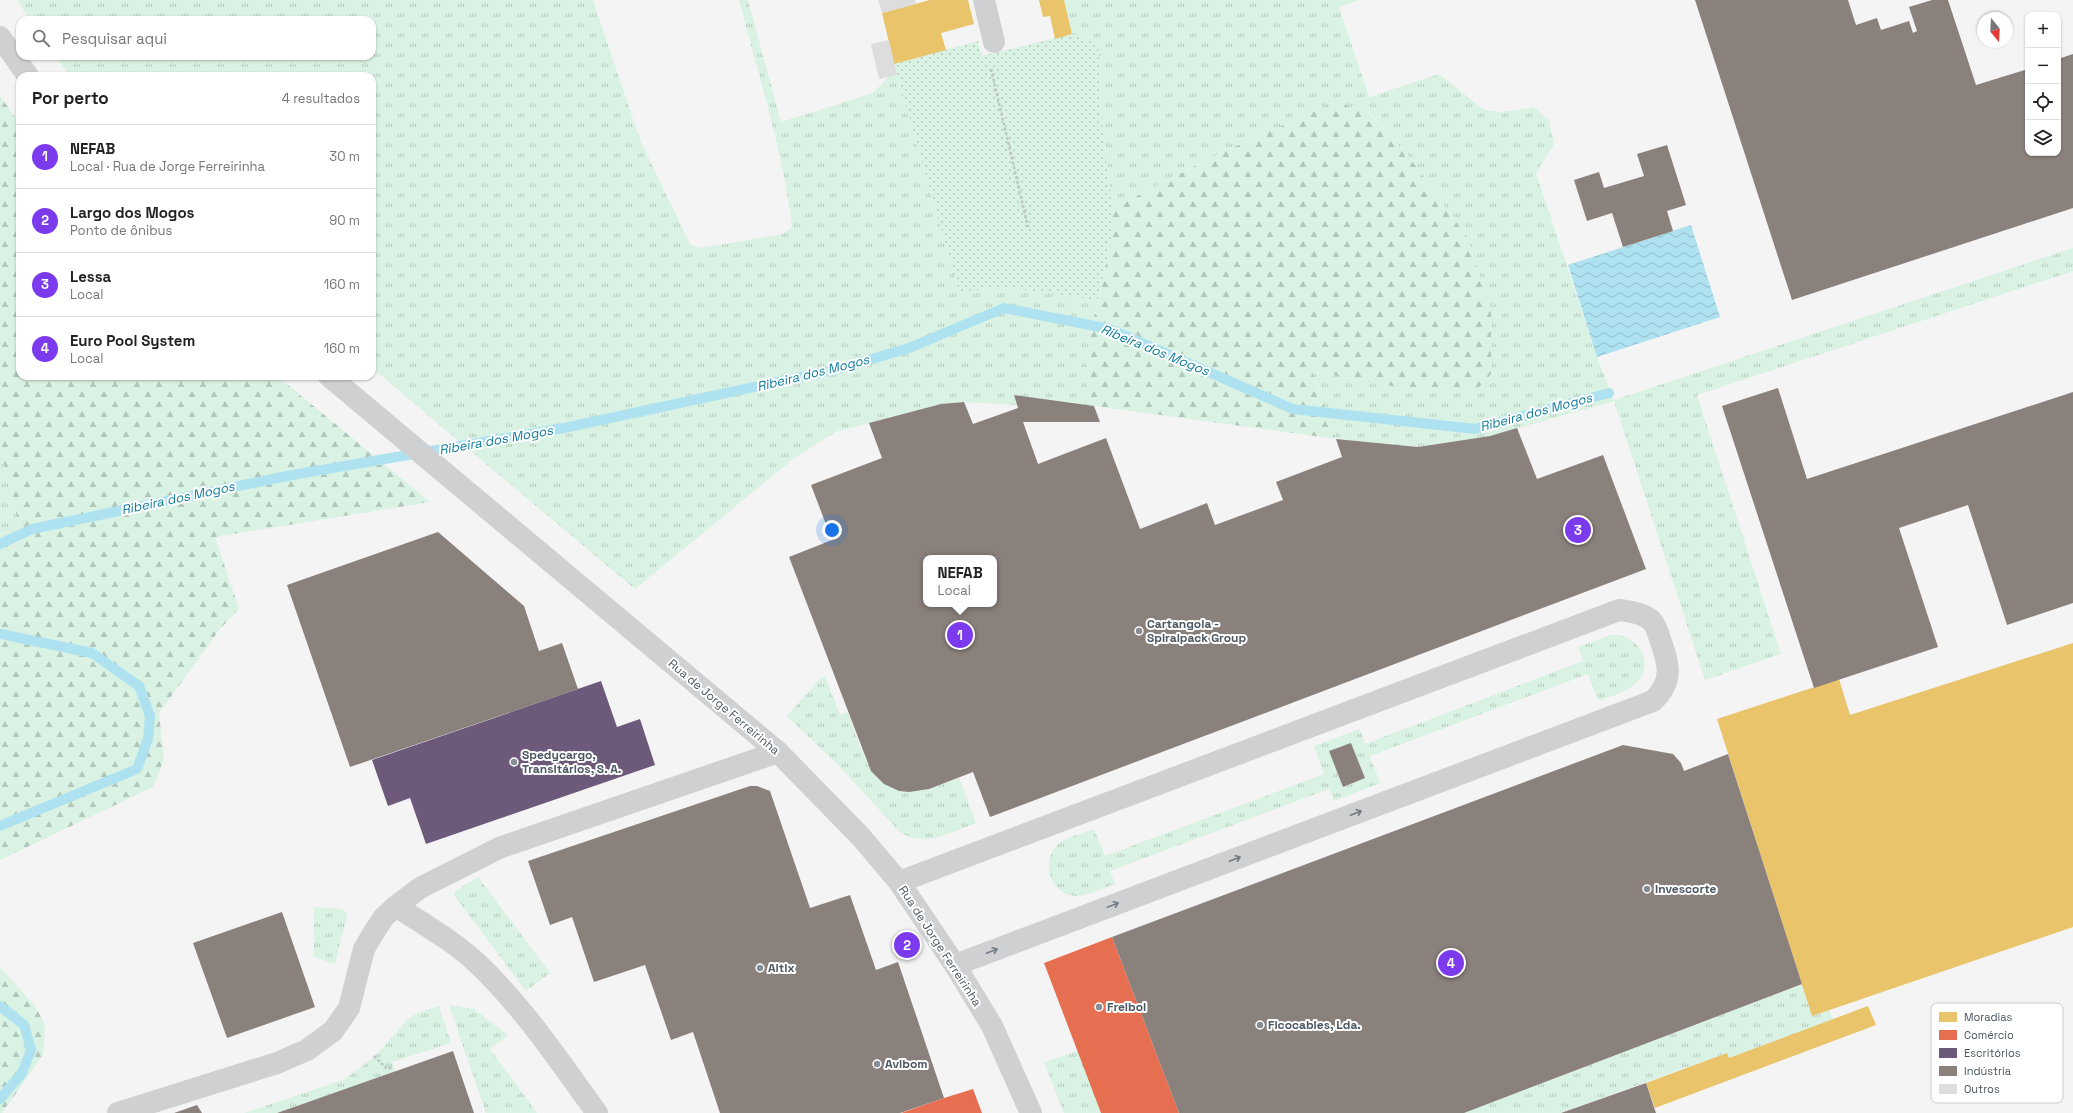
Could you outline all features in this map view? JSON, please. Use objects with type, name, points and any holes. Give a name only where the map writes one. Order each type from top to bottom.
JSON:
[{"type":"street","points":[[984,0],[994,42]]},
{"type":"street","points":[[0,37],[16,59]]},
{"type":"street","points":[[17,60],[25,72]]},
{"type":"street","name":"Rua de Jorge Ferreirinha","points":[[334,380],[778,752],[861,837],[900,882],[955,965],[992,1026],[1031,1113]]},
{"type":"street","points":[[900,882],[1619,610],[1630,611],[1650,620],[1656,627],[1669,663],[1669,672],[1660,693],[1652,701],[955,965]]},
{"type":"street","points":[[118,1113],[277,1063],[307,1050],[333,1031],[349,1008],[364,949],[384,917],[420,888],[500,848],[778,752]]},
{"type":"street","points":[[396,906],[456,946],[477,963],[512,1000],[597,1113]]},
{"type":"path","points":[[994,42],[988,55],[1028,226]]},
{"type":"path","points":[[374,1056],[387,1069],[393,1067]]},
{"type":"green space","points":[[17,0],[593,0],[640,140],[690,244],[700,248],[783,234],[792,227],[783,170],[762,84],[739,0],[748,0],[781,122],[873,93],[889,76],[897,75],[959,291],[1012,288],[1098,300],[1083,373],[1094,406],[1014,395],[1017,405],[964,402],[941,404],[835,432],[793,459],[635,589],[376,371],[376,72],[67,72],[58,60],[376,60],[376,16],[27,16]]},
{"type":"green space","points":[[1064,0],[1359,0],[1339,7],[1369,97],[1439,74],[1484,110],[1502,112],[1533,107],[1549,120],[1554,144],[1536,173],[1597,357],[1614,400],[2073,248],[2073,271],[1697,395],[1781,654],[1705,680],[1614,401],[1490,436],[1418,447],[1336,439],[1312,371],[1364,381],[1410,158],[1369,112],[1335,102],[1216,155],[1112,209],[1102,123],[1098,44],[1072,34]]},
{"type":"green space","points":[[1072,34],[1098,44],[1102,123],[1112,209],[1112,235],[1098,300],[1012,288],[959,291],[894,64],[978,41],[982,56]]},
{"type":"green space","points":[[0,96],[16,118],[16,380],[282,380],[430,502],[215,537],[239,609],[220,629],[159,713],[164,759],[153,787],[0,860],[0,535],[20,529],[0,449]]},
{"type":"green space","points":[[1335,102],[1368,112],[1410,158],[1467,237],[1491,308],[1491,374],[1479,387],[1412,390],[1312,371],[1336,439],[1094,406],[1083,373],[1112,235],[1112,209],[1216,155]]},
{"type":"green space","points":[[0,449],[20,529],[0,535]]},
{"type":"green space","points":[[1611,635],[1620,635],[1628,638],[1635,643],[1644,657],[1645,665],[1643,673],[1634,685],[1619,693],[1598,701],[1588,674],[1370,756],[1380,783],[1334,801],[1329,789],[1110,871],[1115,884],[1091,893],[1081,896],[1067,894],[1060,890],[1051,877],[1049,860],[1052,852],[1057,845],[1070,837],[1094,829],[1105,856],[1324,774],[1314,746],[1360,729],[1365,744],[1583,661],[1578,647]],"holes":[[[1351,743],[1365,778],[1343,787],[1329,751]]]},
{"type":"green space","points":[[825,676],[840,715],[848,712],[863,754],[878,778],[889,787],[902,791],[918,791],[959,778],[976,823],[947,834],[927,839],[917,839],[907,836],[898,830],[837,764],[787,716],[819,680]]},
{"type":"green space","points":[[478,877],[550,973],[526,991],[454,895],[455,891]]},
{"type":"green space","points":[[314,907],[341,909],[346,912],[347,916],[335,964],[314,957]]},
{"type":"green space","points":[[0,967],[35,1006],[45,1024],[43,1055],[2,1113],[0,1113]]},
{"type":"green space","points":[[1802,984],[1812,1016],[1829,1010],[1833,1020],[1729,1058],[1727,1053],[1560,1113],[1464,1113]]},
{"type":"green space","points":[[449,1005],[474,1009],[508,1035],[490,1049],[537,1113],[486,1113]]},
{"type":"green space","points":[[439,1006],[451,1043],[392,1062],[395,1072],[276,1113],[244,1113],[345,1079],[373,1058],[407,1020],[417,1013]]},
{"type":"green space","points":[[1078,1051],[1101,1113],[1064,1113],[1044,1062]]},
{"type":"water","points":[[1691,225],[1720,317],[1597,357],[1568,265]]},
{"type":"building: Moradias","points":[[930,0],[968,0],[974,24],[941,33],[946,50],[894,64],[882,13]]},
{"type":"building: Moradias","points":[[1039,0],[1064,0],[1072,34],[1055,39],[1050,16],[1043,17]]},
{"type":"building: Moradias","points":[[2073,643],[2073,927],[1812,1016],[1717,719],[1839,679],[1850,715]]},
{"type":"building: Moradias","points":[[1868,1006],[1876,1025],[1655,1108],[1646,1083],[1727,1053],[1729,1058]]},
{"type":"building: Comércio","name":"Freibol","points":[[1112,937],[1179,1113],[1101,1113],[1044,963]]},
{"type":"building: Comércio","points":[[973,1089],[982,1113],[901,1113],[944,1098]]},
{"type":"building: Escritórios","name":"Spedycargo, Transitários, S. A.","points":[[601,681],[617,727],[640,719],[655,765],[426,844],[410,798],[388,806],[372,760]]},
{"type":"building: Indústria","points":[[1695,0],[1848,0],[1856,25],[1877,18],[1881,30],[1909,21],[1913,33],[1917,31],[1909,7],[1932,0],[1948,0],[1976,85],[2025,70],[2025,156],[2061,156],[2061,58],[2073,54],[2073,208],[1792,300]]},
{"type":"building: Indústria","points":[[1667,145],[1686,205],[1667,211],[1673,231],[1623,247],[1612,213],[1587,221],[1574,180],[1599,172],[1604,188],[1644,176],[1637,154]]},
{"type":"building: Indústria","points":[[1778,388],[1807,479],[2073,392],[2073,603],[2007,625],[1968,505],[1899,528],[1938,647],[1814,688],[1722,406]]},
{"type":"building: Indústria","points":[[1014,395],[1094,406],[1100,422],[1023,422],[1038,464],[1106,438],[1140,529],[1207,503],[1215,525],[1283,500],[1276,482],[1342,457],[1336,439],[1418,447],[1490,436],[1517,428],[1537,479],[1603,455],[1646,569],[990,817],[973,772],[929,789],[909,792],[899,791],[884,784],[871,771],[789,557],[832,540],[811,485],[882,458],[869,423],[941,404],[964,402],[973,424],[1018,408]]},
{"type":"building: Indústria","points":[[438,532],[524,606],[539,651],[562,643],[578,689],[350,767],[287,585]]},
{"type":"building: Indústria","points":[[1351,743],[1365,778],[1343,787],[1329,751]]},
{"type":"building: Indústria","points":[[1623,745],[1673,754],[1681,763],[1684,771],[1728,754],[1802,984],[1464,1113],[1179,1113],[1112,937]]},
{"type":"building: Indústria","points":[[750,786],[757,786],[770,791],[810,908],[850,895],[876,970],[898,962],[944,1098],[900,1113],[720,1113],[693,1032],[671,1040],[645,965],[594,982],[572,917],[550,925],[528,861]]},
{"type":"building: Indústria","points":[[282,912],[315,1007],[227,1038],[193,943]]},
{"type":"building: Indústria","points":[[453,1051],[474,1113],[277,1113]]},
{"type":"building: Indústria","points":[[1646,1083],[1656,1113],[1561,1113]]},
{"type":"building: Indústria","points":[[197,1105],[202,1113],[174,1113]]},
{"type":"building: Outros","points":[[878,0],[915,0],[916,4],[882,13]]},
{"type":"building: Outros","points":[[889,40],[897,75],[879,79],[871,44]]},
{"type":"waterway","name":"Ribeira dos Mogos","points":[[0,544],[32,529],[292,475],[564,428],[838,369],[909,348],[1004,308],[1110,329],[1293,409],[1475,429],[1609,393]]},
{"type":"waterway","points":[[0,634],[92,653],[139,686],[150,716],[148,739],[137,769],[0,826]]},
{"type":"waterway","points":[[0,1006],[24,1025],[31,1050],[22,1073],[0,1099]]},
{"type":"place","name":"Lessa","points":[[1578,530]]},
{"type":"place","name":"Cartangola - Spiralpack Group","points":[[1139,631]]},
{"type":"place","name":"NEFAB","points":[[960,635]]},
{"type":"place","name":"Spedycargo, Transitários, S. A.","points":[[514,762]]},
{"type":"place","name":"Invescorte","points":[[1647,889]]},
{"type":"place","name":"Largo dos Mogos","points":[[907,945]]},
{"type":"place","name":"Euro Pool System","points":[[1451,963]]},
{"type":"place","name":"Altix","points":[[760,968]]},
{"type":"place","name":"Freibol","points":[[1099,1007]]},
{"type":"place","name":"Ficocables, Lda.","points":[[1260,1025]]},
{"type":"place","name":"Avibom","points":[[877,1064]]}]
